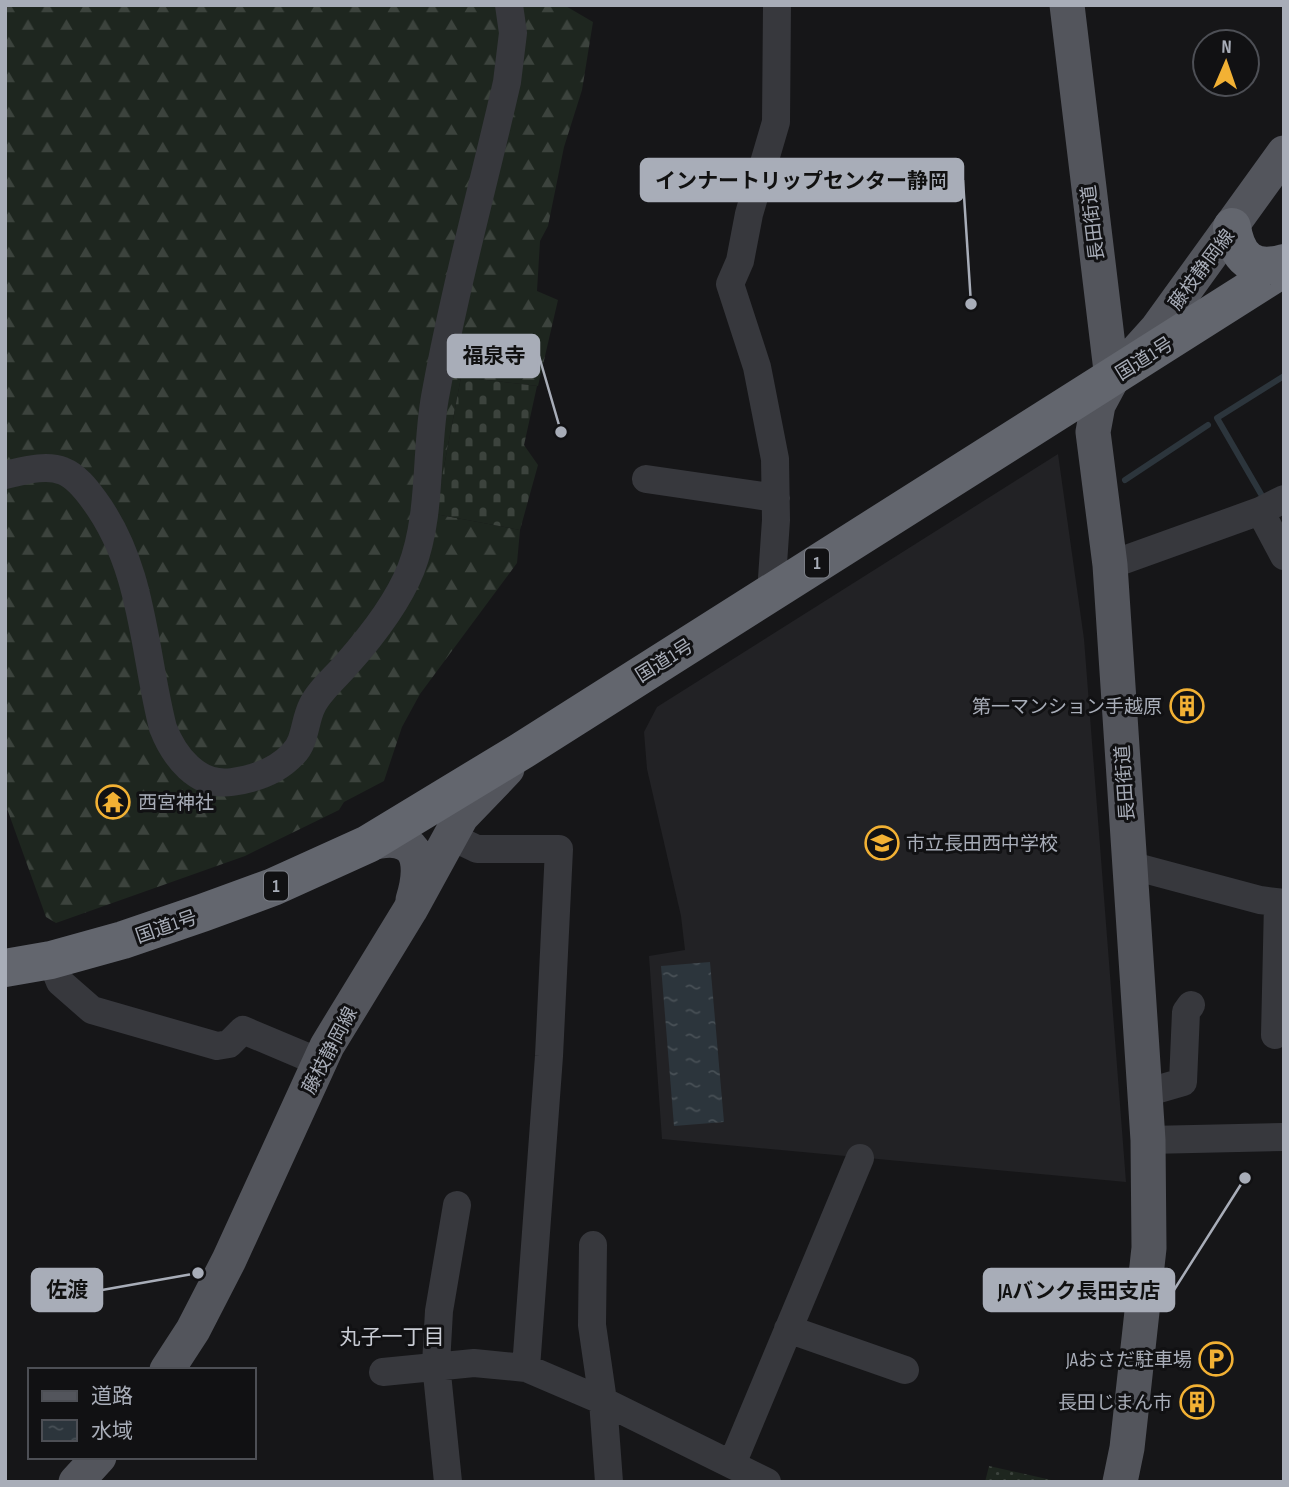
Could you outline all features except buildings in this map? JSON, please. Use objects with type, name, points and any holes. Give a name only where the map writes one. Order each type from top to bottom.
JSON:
[{"type":"highway","points":[[1233,227],[1236,247],[1250,263],[1263,267],[1284,266]]},
{"type":"highway","name":"国道1号","points":[[5,968],[51,960],[123,940],[250,896],[368,844],[523,750],[1112,379],[1284,266]]},
{"type":"main road","name":"長田街道","points":[[1067,5],[1112,379],[1098,405],[1093,432],[1110,565],[1148,1140],[1149,1248],[1121,1482]]},
{"type":"main road","name":"藤枝静岡線","points":[[1112,379],[1157,329],[1284,153]]},
{"type":"main road","name":"藤枝静岡線","points":[[168,1368],[193,1330],[229,1260],[319,1062],[411,911],[461,817],[523,750]]},
{"type":"main road","points":[[368,844],[388,838],[400,839],[413,850],[417,876],[411,911]]},
{"type":"main road","points":[[76,1482],[97,1459]]},
{"type":"street","points":[[5,475],[61,469],[80,483],[107,518],[118,537],[135,587],[163,728],[171,748],[181,760],[209,780],[224,783],[263,774],[282,764],[296,752],[303,739],[313,704],[387,612],[410,571],[419,543],[435,398],[507,82],[513,33],[509,5]]},
{"type":"street","points":[[771,593],[776,498],[775,459],[765,405],[743,317],[730,284],[740,261],[749,214],[776,122],[777,5]]},
{"type":"street","points":[[646,478],[776,498]]},
{"type":"street","points":[[1110,565],[1272,505],[1284,556]]},
{"type":"street","points":[[450,836],[477,849],[559,849],[548,1070],[526,1368]]},
{"type":"street","points":[[1129,865],[1281,903],[1275,1035]]},
{"type":"street","points":[[51,960],[61,982],[92,1010],[217,1046],[229,1044],[243,1030],[319,1062]]},
{"type":"street","points":[[1145,1093],[1183,1082],[1186,1012],[1191,1004]]},
{"type":"street","points":[[1148,1140],[1284,1137]]},
{"type":"street","points":[[383,1372],[436,1364],[501,1364],[526,1368],[603,1401],[746,1475],[788,1329],[860,1158]]},
{"type":"street","points":[[448,1482],[436,1364],[439,1311],[457,1205]]},
{"type":"street","points":[[593,1245],[592,1325],[603,1401],[609,1482]]},
{"type":"street","points":[[788,1329],[905,1370]]},
{"type":"shaded area","name":"市立長田西中学校","points":[[1058,454],[1084,639],[1126,1182],[662,1139],[649,956],[685,950],[681,916],[647,769],[644,732],[657,707]]},
{"type":"green space","points":[[5,5],[564,5],[593,22],[582,90],[564,147],[548,226],[540,241],[537,291],[558,300],[538,386],[461,377],[435,514],[520,530],[517,563],[420,694],[402,727],[384,781],[344,802],[339,810],[245,856],[56,923],[46,917],[5,803]]},
{"type":"green space","points":[[461,377],[537,386],[524,445],[538,465],[520,530],[435,514]]},
{"type":"green space","points":[[989,1466],[1060,1482],[985,1482]]},
{"type":"water","points":[[710,962],[724,1122],[674,1126],[661,966]]},
{"type":"waterway","points":[[1265,501],[1217,418],[1284,376]]},
{"type":"waterway","points":[[1125,480],[1208,425]]},
{"type":"place","name":"インナートリップセンター静岡","points":[[971,304]]},
{"type":"place","name":"福泉寺","points":[[561,432]]},
{"type":"place","name":"第一マンション手越原","points":[[1187,706]]},
{"type":"place","name":"西宮神社","points":[[113,802]]},
{"type":"place","name":"市立長田西中学校","points":[[882,843]]},
{"type":"place","name":"JAバンク長田支店","points":[[1245,1178]]},
{"type":"place","name":"佐渡","points":[[198,1273]]},
{"type":"place","name":"JAおさだ駐車場","points":[[1216,1359]]},
{"type":"place","name":"長田じまん市","points":[[1197,1402]]},
{"type":"district","name":"丸子一丁目","points":[[392,1337]]}]
